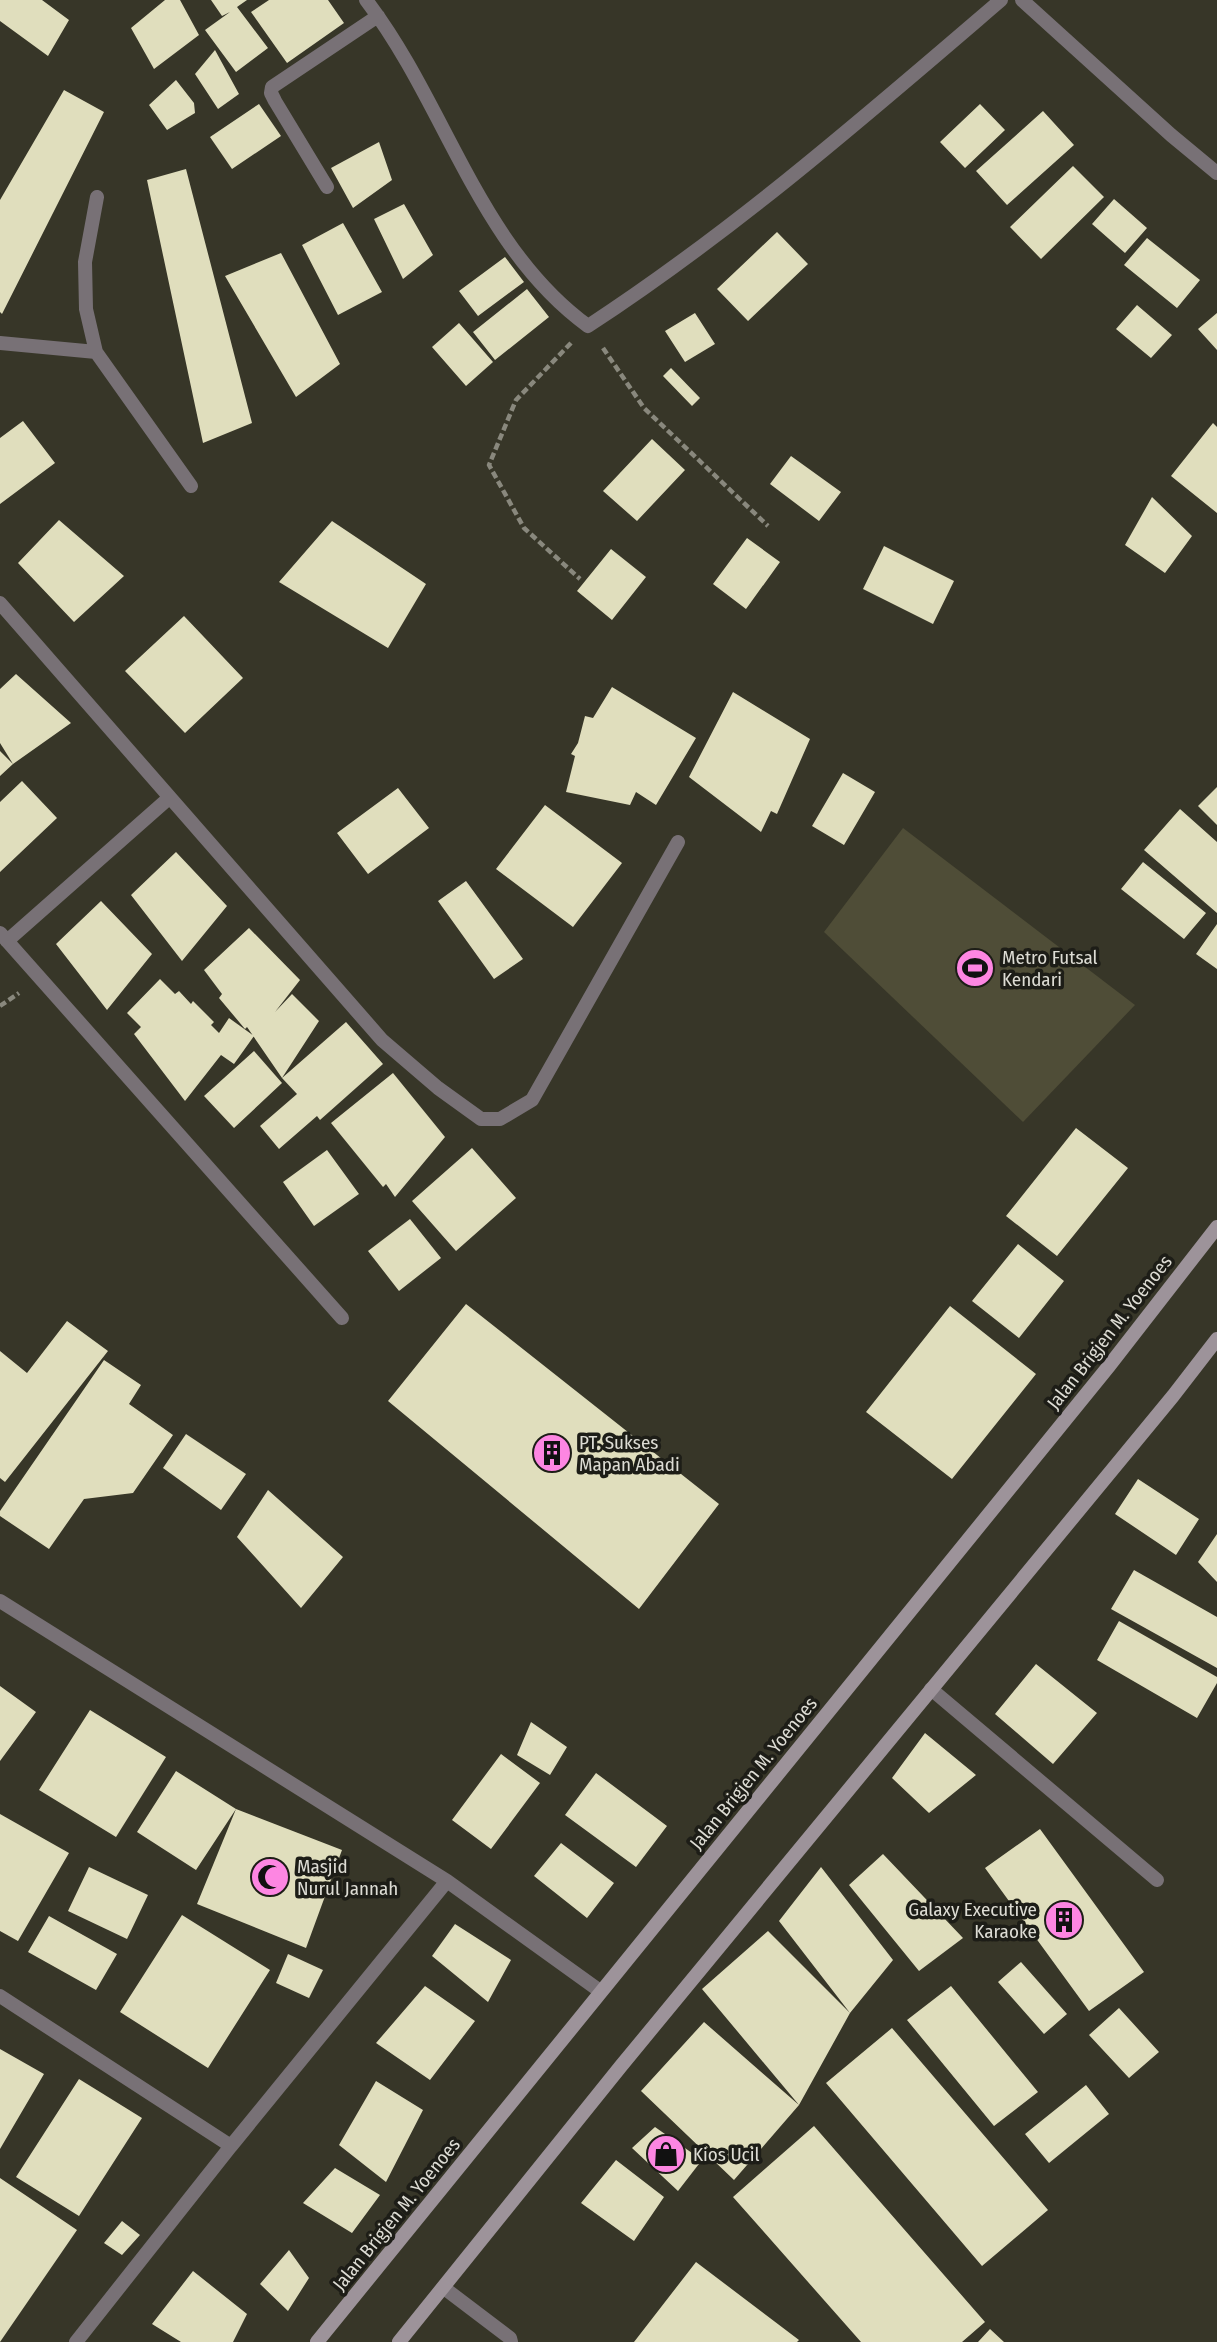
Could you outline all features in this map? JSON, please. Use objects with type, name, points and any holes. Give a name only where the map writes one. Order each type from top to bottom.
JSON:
[{"type":"main road","name":"Jalan Brigjen M. Yoenoes","points":[[317,2342],[1109,1366],[1217,1227]]},
{"type":"main road","points":[[400,2342],[621,2066],[1173,1396],[1217,1339]]},
{"type":"street","points":[[366,0],[430,102],[478,196],[524,265],[569,313],[588,326],[752,209],[862,120],[1001,0]]},
{"type":"street","points":[[1023,0],[1171,135],[1217,173]]},
{"type":"street","points":[[327,187],[275,101],[271,93],[272,87],[378,16]]},
{"type":"street","points":[[97,197],[85,262],[86,309],[96,352],[191,486]]},
{"type":"street","points":[[0,343],[96,352]]},
{"type":"street","points":[[0,603],[382,1040],[445,1094],[481,1119],[500,1119],[533,1100],[678,842]]},
{"type":"street","points":[[169,798],[3,937],[342,1318]]},
{"type":"street","points":[[0,1601],[447,1881],[600,1991]]},
{"type":"street","points":[[931,1689],[1157,1880]]},
{"type":"street","points":[[76,2342],[231,2146],[447,1881]]},
{"type":"street","points":[[0,1996],[231,2146]]},
{"type":"street","points":[[444,2288],[510,2338],[511,2342]]},
{"type":"path","points":[[580,579],[524,528],[489,465],[516,400],[588,326],[644,408],[768,526]]},
{"type":"shaded area","name":"Metro Futsal Kendari","points":[[903,828],[1135,1005],[1023,1122],[824,932]]},
{"type":"building","points":[[0,0],[42,0],[69,20],[48,56],[0,21]]},
{"type":"building","points":[[165,0],[180,0],[199,35],[154,69],[131,28]]},
{"type":"building","points":[[211,0],[247,0],[237,7],[268,48],[236,72],[205,30],[230,12],[222,16]]},
{"type":"building","points":[[269,0],[328,0],[344,23],[287,63],[251,12]]},
{"type":"building","points":[[215,50],[239,94],[218,109],[195,74]]},
{"type":"building","points":[[176,80],[194,103],[195,113],[167,130],[149,105]]},
{"type":"building","points":[[64,90],[104,112],[2,314],[0,200]]},
{"type":"building","points":[[259,104],[281,136],[232,169],[210,137]]},
{"type":"building","points":[[980,104],[1005,130],[965,168],[940,142]]},
{"type":"building","points":[[1043,111],[1074,145],[1007,205],[976,171]]},
{"type":"building","points":[[379,142],[392,180],[353,208],[331,168]]},
{"type":"building","points":[[1073,166],[1104,197],[1041,259],[1010,227]]},
{"type":"building","points":[[186,169],[252,423],[203,443],[147,180]]},
{"type":"building","points":[[1114,199],[1147,228],[1125,253],[1092,224]]},
{"type":"building","points":[[404,204],[433,255],[403,279],[374,219]]},
{"type":"building","points":[[343,223],[382,292],[338,315],[302,245]]},
{"type":"building","points":[[777,232],[808,264],[748,321],[717,289]]},
{"type":"building","points":[[1147,238],[1200,280],[1177,308],[1124,265]]},
{"type":"building","points":[[281,253],[340,364],[296,397],[225,276]]},
{"type":"building","points":[[505,257],[524,282],[478,316],[459,291]]},
{"type":"building","points":[[527,289],[549,317],[495,360],[473,332]]},
{"type":"building","points":[[1137,305],[1172,335],[1151,358],[1116,329]]},
{"type":"building","points":[[695,313],[715,344],[685,362],[665,331]]},
{"type":"building","points":[[1217,313],[1217,350],[1198,329]]},
{"type":"building","points":[[459,323],[493,362],[466,386],[432,347]]},
{"type":"building","points":[[671,368],[700,398],[692,406],[663,376]]},
{"type":"building","points":[[23,421],[55,463],[0,504],[0,438]]},
{"type":"building","points":[[1213,423],[1217,427],[1217,513],[1171,476]]},
{"type":"building","points":[[652,439],[685,470],[637,521],[603,491]]},
{"type":"building","points":[[791,456],[841,492],[819,521],[770,484]]},
{"type":"building","points":[[1152,497],[1192,536],[1165,573],[1125,545]]},
{"type":"building","points":[[59,520],[124,576],[74,622],[18,563]]},
{"type":"building","points":[[332,521],[426,584],[388,648],[279,582]]},
{"type":"building","points":[[747,538],[780,562],[746,609],[713,584]]},
{"type":"building","points":[[884,546],[954,581],[933,624],[863,589]]},
{"type":"building","points":[[611,549],[646,577],[612,620],[577,591]]},
{"type":"building","points":[[184,616],[243,678],[185,733],[125,671]]},
{"type":"building","points":[[16,674],[71,723],[13,764],[0,743],[0,689]]},
{"type":"building","points":[[612,687],[696,738],[656,805],[636,792],[630,805],[566,792],[575,756],[571,754],[578,743],[585,716],[593,718]]},
{"type":"building","points":[[733,692],[810,739],[777,814],[771,811],[761,832],[689,777]]},
{"type":"building","points":[[0,751],[13,764],[0,776]]},
{"type":"building","points":[[843,773],[875,792],[844,845],[812,826]]},
{"type":"building","points":[[22,781],[57,818],[0,872],[0,802]]},
{"type":"building","points":[[1217,787],[1217,825],[1198,806]]},
{"type":"building","points":[[398,788],[429,828],[368,874],[337,833]]},
{"type":"building","points":[[545,805],[622,863],[573,927],[496,869]]},
{"type":"building","points":[[1180,809],[1217,842],[1217,913],[1144,850]]},
{"type":"building","points":[[176,852],[227,906],[182,961],[131,895]]},
{"type":"building","points":[[1143,862],[1206,913],[1184,939],[1121,889]]},
{"type":"building","points":[[466,881],[523,959],[494,979],[438,901]]},
{"type":"building","points":[[101,901],[152,954],[107,1010],[56,944]]},
{"type":"building","points":[[1217,924],[1217,969],[1196,954]]},
{"type":"building","points":[[249,928],[300,980],[275,1012],[292,994],[319,1021],[282,1078],[247,1027],[245,1029],[219,998],[222,994],[204,970]]},
{"type":"building","points":[[160,979],[175,994],[179,991],[191,1004],[193,1001],[214,1022],[211,1025],[219,1033],[229,1018],[254,1036],[234,1064],[221,1055],[185,1101],[134,1034],[141,1027],[127,1013]]},
{"type":"building","points":[[346,1022],[383,1064],[320,1120],[317,1116],[279,1149],[260,1126],[297,1094],[282,1078]]},
{"type":"building","points":[[254,1051],[282,1083],[234,1128],[204,1096]]},
{"type":"building","points":[[393,1073],[445,1137],[395,1197],[386,1184],[383,1187],[331,1123]]},
{"type":"building","points":[[1076,1128],[1128,1168],[1057,1256],[1006,1216]]},
{"type":"building","points":[[472,1148],[516,1198],[456,1251],[412,1201]]},
{"type":"building","points":[[327,1150],[359,1194],[314,1226],[283,1182]]},
{"type":"building","points":[[410,1219],[441,1258],[399,1291],[368,1251]]},
{"type":"building","points":[[1018,1244],[1064,1281],[1019,1338],[972,1301]]},
{"type":"building","name":"PT. Sukses Mapan Abadi","points":[[466,1304],[719,1504],[639,1609],[388,1401]]},
{"type":"building","points":[[950,1306],[1036,1374],[952,1479],[866,1412]]},
{"type":"building","points":[[67,1321],[108,1351],[5,1482],[0,1478],[0,1351],[27,1373]]},
{"type":"building","points":[[104,1360],[141,1385],[129,1404],[173,1435],[133,1493],[84,1499],[49,1549],[0,1516],[0,1511]]},
{"type":"building","points":[[186,1434],[246,1474],[221,1510],[163,1468]]},
{"type":"building","points":[[1138,1479],[1199,1519],[1176,1555],[1115,1514]]},
{"type":"building","points":[[268,1490],[343,1557],[301,1608],[237,1537]]},
{"type":"building","points":[[1217,1534],[1217,1582],[1198,1562]]},
{"type":"building","points":[[1134,1570],[1217,1617],[1217,1668],[1111,1609]]},
{"type":"building","points":[[1119,1621],[1217,1677],[1217,1683],[1197,1718],[1097,1660]]},
{"type":"building","points":[[1036,1664],[1097,1713],[1053,1764],[995,1714]]},
{"type":"building","points":[[0,1686],[36,1712],[0,1761]]},
{"type":"building","points":[[90,1710],[166,1757],[116,1837],[39,1790]]},
{"type":"building","points":[[531,1722],[567,1747],[550,1775],[517,1755]]},
{"type":"building","points":[[925,1733],[976,1775],[929,1813],[892,1778]]},
{"type":"building","points":[[501,1754],[540,1783],[491,1849],[452,1820]]},
{"type":"building","points":[[176,1771],[236,1809],[196,1870],[137,1832]]},
{"type":"building","points":[[596,1773],[667,1826],[636,1867],[565,1815]]},
{"type":"building","name":"Masjid Nurul Jannah","points":[[236,1809],[342,1850],[306,1948],[197,1904]]},
{"type":"building","points":[[0,1814],[69,1853],[18,1941],[0,1931]]},
{"type":"building","name":"Galaxy Executive Karaoke","points":[[1040,1829],[1144,1972],[1089,2011],[985,1868]]},
{"type":"building","points":[[561,1843],[614,1883],[587,1918],[534,1876]]},
{"type":"building","points":[[883,1854],[963,1938],[919,1971],[849,1885]]},
{"type":"building","points":[[89,1867],[148,1895],[127,1939],[68,1911]]},
{"type":"building","points":[[821,1867],[893,1960],[850,2013],[779,1921]]},
{"type":"building","points":[[182,1915],[270,1970],[208,2068],[120,2012]]},
{"type":"building","points":[[49,1916],[117,1954],[96,1990],[28,1952]]},
{"type":"building","points":[[455,1924],[511,1960],[488,2002],[432,1956]]},
{"type":"building","points":[[768,1931],[850,2013],[799,2105],[702,1989]]},
{"type":"building","points":[[288,1954],[323,1970],[309,1998],[276,1983]]},
{"type":"building","points":[[1021,1962],[1067,2014],[1044,2034],[998,1982]]},
{"type":"building","points":[[425,1986],[475,2021],[430,2080],[376,2043]]},
{"type":"building","points":[[951,1986],[1038,2092],[994,2126],[907,2020]]},
{"type":"building","points":[[1119,2008],[1159,2052],[1129,2078],[1089,2035]]},
{"type":"building","points":[[704,2022],[799,2105],[734,2180],[641,2091]]},
{"type":"building","points":[[892,2028],[1048,2210],[982,2266],[826,2083]]},
{"type":"building","points":[[0,2049],[44,2074],[0,2149]]},
{"type":"building","points":[[79,2079],[142,2118],[79,2216],[16,2177]]},
{"type":"building","points":[[376,2081],[423,2110],[386,2182],[339,2145]]},
{"type":"building","points":[[1086,2085],[1109,2114],[1049,2163],[1025,2134]]},
{"type":"building","points":[[814,2126],[985,2322],[962,2342],[861,2342],[733,2197]]},
{"type":"building","name":"Kios Ucil","points":[[655,2127],[702,2160],[678,2191],[632,2148]]},
{"type":"building","points":[[616,2160],[664,2197],[634,2241],[581,2203]]},
{"type":"building","points":[[335,2168],[380,2195],[352,2233],[303,2203]]},
{"type":"building","points":[[0,2178],[77,2230],[0,2342]]},
{"type":"building","points":[[122,2221],[140,2235],[122,2255],[104,2243]]},
{"type":"building","points":[[289,2250],[309,2278],[288,2311],[260,2284]]},
{"type":"building","points":[[696,2262],[799,2340],[634,2342]]},
{"type":"building","points":[[193,2271],[247,2314],[233,2342],[181,2342],[152,2324]]},
{"type":"building","points":[[990,2329],[1004,2342],[978,2342]]},
{"type":"place","name":"Metro Futsal Kendari","points":[[975,968]]},
{"type":"place","name":"PT. Sukses Mapan Abadi","points":[[552,1453]]},
{"type":"place","name":"Masjid Nurul Jannah","points":[[270,1877]]},
{"type":"place","name":"Galaxy Executive Karaoke","points":[[1064,1920]]},
{"type":"place","name":"Kios Ucil","points":[[666,2154]]}]
